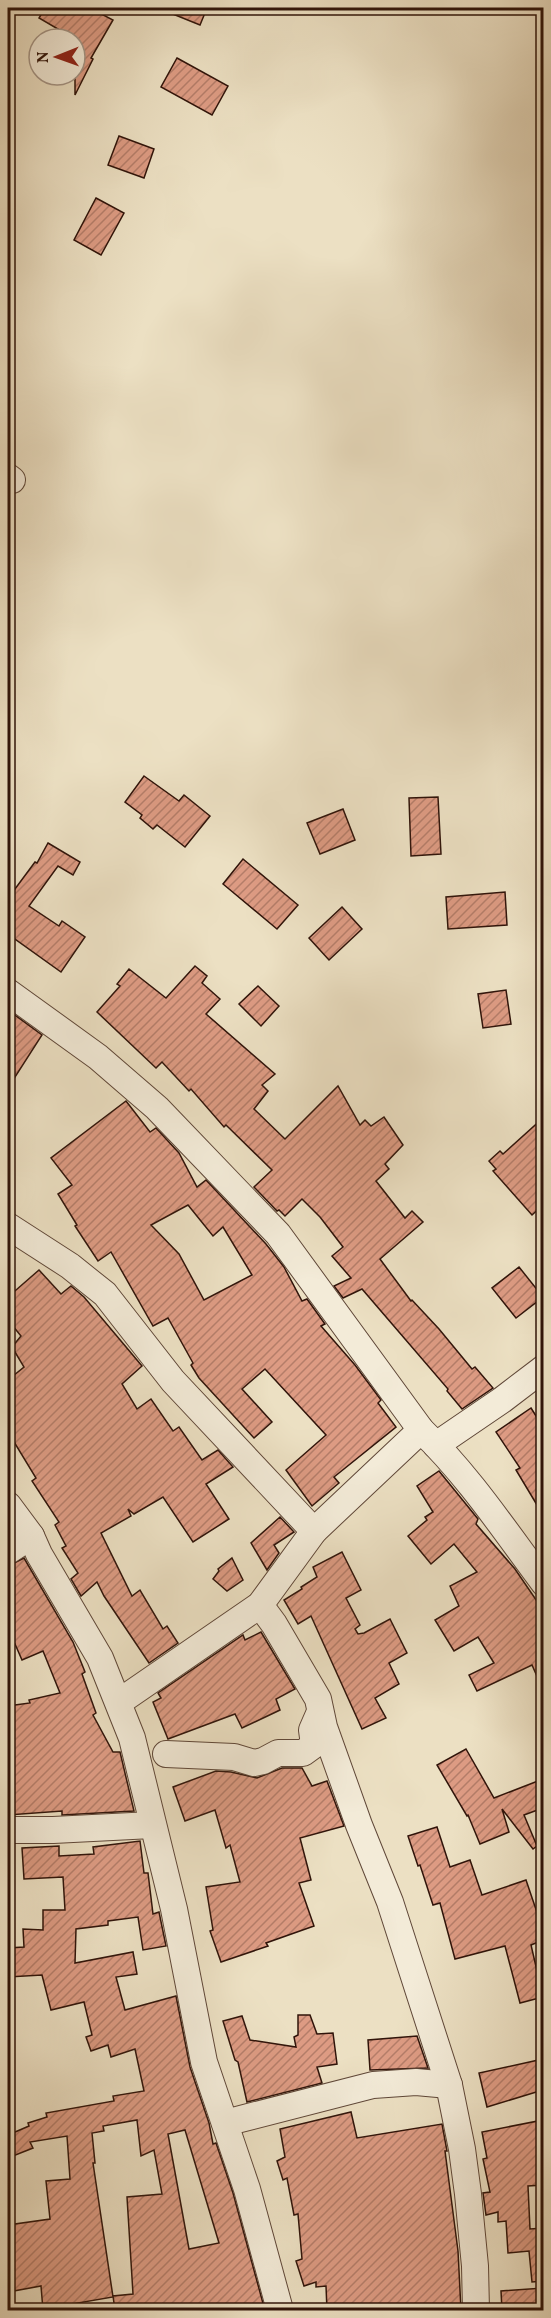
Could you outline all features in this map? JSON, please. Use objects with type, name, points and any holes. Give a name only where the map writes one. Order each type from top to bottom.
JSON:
[{"type":"street","points":[[8,992],[98,1057],[157,1108],[278,1234],[429,1438],[494,1516],[543,1583]]},
{"type":"street","points":[[8,1226],[70,1266],[105,1294],[173,1381],[314,1531]]},
{"type":"street","points":[[119,1702],[260,1605],[314,1531],[429,1438],[502,1400],[543,1368]]},
{"type":"street","points":[[8,1505],[31,1536],[39,1554],[100,1658],[119,1702],[145,1786],[152,1825],[174,1909],[204,2062],[248,2189],[280,2310]]},
{"type":"street","points":[[8,1551],[31,1536]]},
{"type":"street","points":[[260,1605],[318,1699],[359,1826],[390,1902],[449,2085],[467,2183],[475,2266],[476,2310]]},
{"type":"street","points":[[166,1754],[234,1757],[254,1763],[263,1761],[278,1752],[303,1753],[314,1746],[312,1730],[320,1711]]},
{"type":"street","points":[[8,1830],[152,1825]]},
{"type":"street","points":[[225,2123],[373,2085],[416,2082],[449,2085]]},
{"type":"building","points":[[45,8],[90,8],[113,20],[91,58],[93,59],[87,71],[87,27],[54,27],[39,18]]},
{"type":"building","points":[[158,8],[207,8],[200,25]]},
{"type":"building","points":[[177,58],[228,86],[212,115],[161,87]]},
{"type":"building","points":[[119,136],[154,149],[144,178],[108,165]]},
{"type":"building","points":[[96,198],[124,213],[101,255],[74,240]]},
{"type":"building","points":[[144,776],[179,801],[184,795],[210,816],[185,847],[157,825],[153,829],[140,818],[142,815],[125,802]]},
{"type":"building","points":[[438,797],[441,854],[411,856],[409,798]]},
{"type":"building","points":[[343,809],[355,840],[320,854],[307,823]]},
{"type":"building","points":[[48,843],[80,862],[73,875],[58,866],[29,906],[59,926],[62,921],[85,937],[61,972],[8,934],[8,904],[14,894],[12,893],[35,862],[37,863]]},
{"type":"building","points":[[243,859],[298,905],[277,929],[223,884]]},
{"type":"building","points":[[505,892],[507,925],[448,929],[446,897]]},
{"type":"building","points":[[342,907],[362,929],[329,960],[309,938]]},
{"type":"building","points":[[195,966],[207,976],[202,983],[220,999],[206,1014],[275,1074],[262,1085],[268,1091],[254,1109],[285,1139],[338,1086],[360,1125],[365,1120],[371,1126],[384,1117],[403,1145],[385,1164],[389,1169],[376,1181],[405,1218],[412,1211],[423,1222],[380,1259],[411,1301],[439,1329],[472,1369],[475,1367],[493,1388],[462,1409],[447,1391],[448,1389],[362,1289],[343,1298],[334,1286],[351,1278],[332,1256],[343,1247],[320,1217],[302,1199],[285,1216],[279,1210],[277,1211],[254,1187],[272,1170],[226,1125],[224,1127],[191,1089],[189,1091],[162,1062],[156,1068],[97,1012],[120,986],[117,984],[129,969],[166,998]]},
{"type":"building","points":[[258,986],[279,1006],[261,1026],[239,1004]]},
{"type":"building","points":[[506,990],[511,1024],[483,1028],[478,994]]},
{"type":"building","points":[[8,1010],[42,1035],[8,1088]]},
{"type":"building","points":[[126,1101],[150,1132],[156,1128],[179,1153],[197,1187],[206,1180],[266,1244],[284,1267],[302,1301],[307,1299],[325,1324],[321,1326],[355,1365],[381,1400],[378,1403],[396,1427],[334,1477],[339,1483],[312,1506],[286,1470],[326,1435],[265,1369],[242,1389],[272,1422],[254,1438],[199,1378],[168,1318],[153,1326],[111,1252],[98,1261],[75,1226],[77,1225],[58,1194],[72,1185],[51,1158]],"holes":[[[188,1205],[213,1236],[223,1227],[252,1275],[204,1300],[179,1254],[151,1225]]]},
{"type":"building","points":[[543,1118],[543,1205],[532,1215],[493,1171],[496,1169],[489,1161],[500,1151],[503,1154]]},
{"type":"building","points":[[519,1267],[543,1297],[516,1318],[492,1288]]},
{"type":"building","points":[[39,1270],[61,1294],[71,1286],[84,1297],[142,1366],[122,1384],[137,1409],[151,1399],[173,1431],[179,1427],[202,1460],[218,1450],[233,1467],[206,1484],[229,1519],[193,1542],[163,1497],[134,1514],[128,1509],[131,1516],[101,1533],[132,1596],[140,1590],[163,1629],[167,1626],[178,1643],[149,1663],[97,1582],[81,1596],[71,1579],[78,1573],[62,1548],[66,1546],[55,1525],[59,1522],[32,1481],[36,1478],[8,1432],[8,1380],[24,1367],[12,1347],[21,1336],[8,1320],[8,1297]]},
{"type":"building","points":[[531,1408],[543,1427],[543,1515],[516,1470],[520,1468],[496,1432]]},
{"type":"building","points":[[439,1471],[478,1519],[476,1524],[515,1569],[543,1610],[543,1690],[532,1665],[477,1691],[469,1675],[494,1663],[478,1637],[454,1651],[435,1620],[459,1606],[450,1586],[477,1572],[454,1544],[431,1564],[408,1536],[427,1520],[425,1517],[433,1512],[417,1486]]},
{"type":"building","points":[[280,1517],[294,1532],[274,1545],[279,1553],[267,1570],[251,1543]]},
{"type":"building","points":[[342,1552],[361,1590],[346,1598],[360,1625],[355,1629],[358,1634],[390,1619],[407,1653],[389,1663],[399,1684],[375,1698],[386,1718],[362,1729],[311,1616],[298,1624],[284,1600],[317,1577],[313,1567]]},
{"type":"building","points":[[24,1558],[73,1642],[85,1672],[82,1674],[96,1713],[93,1715],[113,1752],[120,1752],[134,1811],[62,1815],[62,1811],[8,1815],[8,1706],[30,1703],[29,1700],[60,1693],[43,1651],[22,1660],[15,1644],[8,1651],[8,1566]]},
{"type":"building","points":[[232,1558],[243,1580],[227,1591],[213,1579],[218,1569]]},
{"type":"building","points":[[261,1632],[295,1689],[276,1699],[280,1710],[242,1728],[235,1714],[168,1739],[153,1702],[161,1698],[158,1693],[243,1635],[245,1640]]},
{"type":"building","points":[[466,1749],[494,1798],[543,1779],[543,1808],[524,1815],[537,1846],[533,1849],[502,1809],[509,1832],[480,1844],[468,1815],[437,1765]]},
{"type":"building","points":[[282,1768],[302,1768],[312,1786],[327,1781],[344,1826],[300,1838],[311,1880],[299,1883],[314,1926],[266,1943],[268,1946],[221,1962],[210,1931],[213,1930],[206,1887],[240,1882],[230,1845],[226,1848],[215,1810],[185,1821],[173,1787],[216,1771],[257,1778]]},
{"type":"building","points":[[437,1827],[450,1867],[470,1860],[482,1895],[526,1880],[543,1930],[543,1940],[531,1945],[543,1997],[520,2003],[505,1946],[455,1959],[440,1903],[433,1905],[408,1836]]},
{"type":"building","points":[[140,1841],[144,1873],[148,1873],[153,1914],[159,1912],[166,1946],[143,1950],[138,1917],[108,1921],[108,1925],[76,1929],[75,1963],[133,1952],[137,1974],[116,1977],[125,2010],[176,1996],[190,2067],[209,2123],[213,2144],[216,2143],[233,2193],[264,2307],[234,2310],[115,2310],[113,2296],[133,2294],[127,2197],[162,2194],[154,2150],[141,2156],[137,2120],[103,2126],[104,2131],[92,2133],[95,2163],[93,2163],[113,2297],[66,2305],[67,2310],[43,2310],[41,2286],[8,2292],[8,2225],[50,2219],[46,2181],[70,2179],[67,2136],[30,2142],[33,2148],[8,2158],[8,2135],[29,2126],[28,2123],[47,2117],[46,2113],[114,2101],[113,2096],[144,2091],[135,2049],[111,2057],[108,2045],[91,2051],[86,2037],[92,2035],[84,2002],[51,2010],[42,1975],[8,1977],[8,1948],[24,1947],[23,1929],[43,1930],[43,1910],[65,1910],[63,1877],[24,1879],[22,1848],[59,1846],[59,1856],[94,1854],[93,1847]],"holes":[[[185,2130],[219,2243],[189,2249],[168,2134]]]},
{"type":"building","points":[[298,2015],[310,2015],[317,2034],[333,2033],[337,2064],[317,2067],[322,2083],[247,2102],[238,2062],[235,2060],[223,2021],[242,2016],[250,2040],[296,2047],[294,2037],[298,2035]]},
{"type":"building","points":[[417,2036],[428,2068],[370,2070],[368,2040]]},
{"type":"building","points":[[543,2059],[543,2090],[487,2107],[479,2073]]},
{"type":"building","points":[[351,2112],[357,2138],[442,2124],[458,2251],[461,2310],[327,2310],[326,2286],[316,2287],[316,2282],[304,2286],[296,2261],[302,2259],[298,2214],[294,2215],[287,2178],[283,2180],[277,2161],[285,2157],[280,2129]]},
{"type":"building","points":[[543,2120],[543,2185],[528,2186],[530,2229],[543,2228],[543,2281],[532,2282],[529,2251],[508,2253],[506,2221],[498,2222],[498,2212],[486,2215],[483,2193],[490,2192],[483,2159],[487,2158],[482,2132]]},
{"type":"building","points":[[543,2288],[543,2310],[502,2310],[501,2291]]}]
